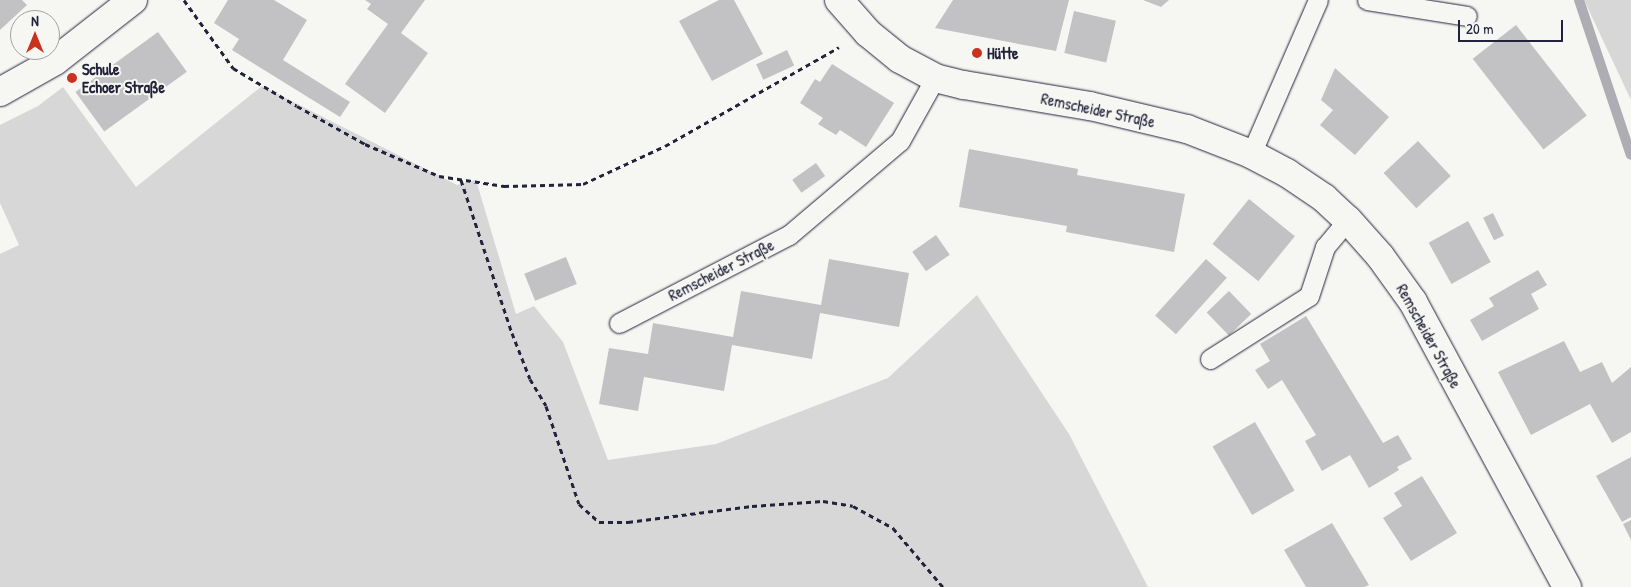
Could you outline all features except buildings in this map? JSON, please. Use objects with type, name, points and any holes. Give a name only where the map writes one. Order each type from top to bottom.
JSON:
[{"type":"main road","points":[[0,92],[55,61],[132,0]]},
{"type":"main road","name":"Remscheider Straße","points":[[839,0],[868,33],[900,59],[935,78],[964,85],[1090,106],[1187,129],[1251,154],[1287,173],[1324,198],[1348,220],[1380,256],[1413,302],[1566,587]]},
{"type":"lane","points":[[1251,154],[1318,0]]},
{"type":"lane","points":[[1367,0],[1467,16]]},
{"type":"lane","name":"Remscheider Straße","points":[[619,323],[789,235],[900,141],[935,78]]},
{"type":"lane","points":[[1210,359],[1309,296],[1325,248],[1348,220]]},
{"type":"path","points":[[184,0],[233,68],[365,144],[439,176],[504,186],[583,184],[665,146],[821,56],[868,33]]},
{"type":"path","points":[[461,180],[512,333],[530,379],[546,406],[579,504],[599,522],[628,522],[752,506],[822,501],[853,506],[893,528],[943,587]]},
{"type":"shaded area","points":[[1584,0],[1631,0],[1631,100]]},
{"type":"shaded area","points":[[262,86],[457,185],[476,180],[516,314],[534,306],[563,342],[608,460],[716,444],[888,378],[977,295],[1069,434],[1148,587],[0,587],[0,254],[19,245],[0,203],[0,125],[38,106],[63,87],[136,187]]},
{"type":"waterway","points":[[1579,0],[1631,155]]},
{"type":"place","name":"Hütte","points":[[977,53]]},
{"type":"place","name":"Schule Echoer Straße","points":[[72,78]]}]
